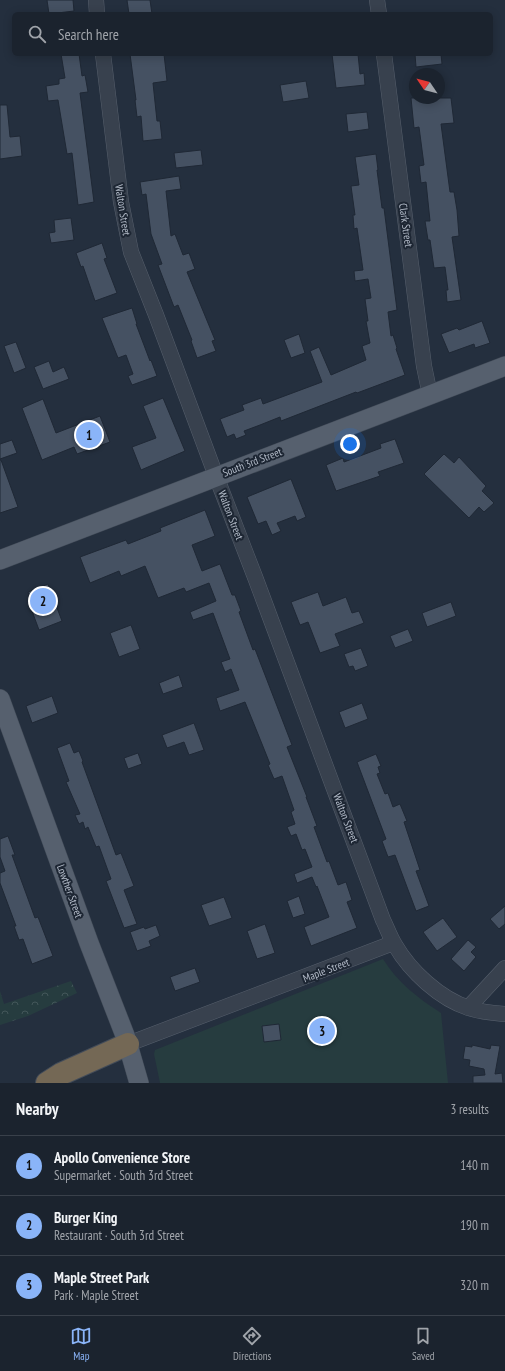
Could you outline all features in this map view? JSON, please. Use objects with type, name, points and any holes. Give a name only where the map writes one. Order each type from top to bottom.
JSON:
[{"type":"highway","points":[[47,1083],[62,1074],[128,1044]]},
{"type":"highway","points":[[62,1083],[67,1083]]},
{"type":"main road","name":"South 3rd Street","points":[[0,560],[505,366]]},
{"type":"main road","name":"Lowther Street","points":[[0,699],[88,943],[128,1044],[139,1083]]},
{"type":"street","points":[[96,0],[97,12]]},
{"type":"street","points":[[377,0],[379,12]]},
{"type":"street","name":"Walton Street","points":[[102,56],[121,202],[126,235],[131,252],[393,943]]},
{"type":"street","name":"Clark Street","points":[[384,56],[424,366],[430,395]]},
{"type":"street","points":[[393,943],[417,975],[448,998],[468,1008],[505,1014]]},
{"type":"street","name":"Maple Street","points":[[128,1044],[393,943]]},
{"type":"street","points":[[468,1008],[505,968]]},
{"type":"green space","points":[[383,959],[402,983],[441,1013],[448,1083],[160,1083],[154,1054],[155,1050]]},
{"type":"green space","points":[[71,981],[77,993],[28,1016],[0,1025],[0,991],[4,1004]]},
{"type":"building","points":[[47,0],[73,0],[74,11],[49,12]]},
{"type":"building","points":[[127,0],[150,0],[152,12],[129,12]]},
{"type":"building","points":[[61,56],[79,56],[82,76],[85,75],[88,92],[80,93],[94,202],[78,205],[72,153],[67,154],[58,100],[48,101],[46,86],[59,84],[59,79],[65,78]]},
{"type":"building","points":[[130,56],[164,56],[167,81],[153,83],[157,121],[160,121],[162,139],[143,141],[141,116],[137,117]]},
{"type":"building","points":[[332,56],[358,56],[360,74],[364,73],[365,85],[336,88]]},
{"type":"building","points":[[415,56],[441,56],[442,64],[416,67]]},
{"type":"building","points":[[306,81],[309,98],[283,102],[280,85]]},
{"type":"building","points":[[445,98],[451,98],[454,123],[441,124],[450,192],[454,192],[457,210],[459,236],[452,237],[461,300],[447,302],[446,290],[448,290],[445,267],[434,268],[430,240],[428,240],[425,221],[430,221],[426,182],[421,183],[419,166],[424,165],[419,127],[414,128],[412,104],[445,104]]},
{"type":"building","points":[[0,105],[7,105],[10,137],[20,136],[22,156],[0,159]]},
{"type":"building","points":[[367,112],[369,129],[348,132],[346,114]]},
{"type":"building","points":[[201,150],[203,165],[176,168],[174,153]]},
{"type":"building","points":[[376,154],[382,208],[384,208],[397,310],[388,312],[391,336],[393,335],[405,375],[281,421],[280,417],[244,431],[246,435],[236,439],[234,434],[227,437],[220,419],[244,410],[242,405],[261,398],[263,404],[322,382],[310,351],[319,347],[331,375],[366,360],[362,346],[370,343],[366,321],[368,321],[365,299],[371,298],[368,279],[355,281],[354,271],[363,270],[357,228],[354,229],[353,215],[355,215],[351,186],[359,185],[355,157]]},
{"type":"building","points":[[179,176],[181,189],[166,191],[171,236],[175,234],[183,255],[189,253],[195,269],[187,272],[215,340],[212,341],[216,351],[197,358],[191,341],[192,340],[178,305],[174,307],[158,265],[162,264],[151,234],[146,194],[142,195],[140,182]]},
{"type":"building","points":[[71,218],[74,240],[51,243],[49,233],[55,232],[54,220]]},
{"type":"building","points":[[102,243],[107,258],[104,259],[117,293],[95,301],[83,266],[81,267],[76,253]]},
{"type":"building","points":[[132,308],[136,324],[157,376],[132,385],[128,376],[133,374],[126,355],[118,358],[102,318]]},
{"type":"building","points":[[482,321],[490,343],[475,348],[474,344],[449,353],[441,334],[457,328],[459,330]]},
{"type":"building","points":[[299,334],[305,353],[291,358],[284,340]]},
{"type":"building","points":[[16,342],[26,368],[14,373],[4,346]]},
{"type":"building","points":[[49,361],[53,372],[64,367],[69,379],[43,389],[34,367]]},
{"type":"building","points":[[163,398],[185,451],[141,470],[132,447],[156,438],[143,406]]},
{"type":"building","points":[[43,399],[56,433],[100,416],[110,442],[77,454],[74,447],[42,460],[22,408]]},
{"type":"building","points":[[395,439],[404,463],[378,472],[380,476],[336,491],[326,465],[343,458],[344,462],[381,448],[380,444]]},
{"type":"building","points":[[12,440],[17,453],[0,459],[0,444]]},
{"type":"building","points":[[444,454],[454,463],[459,457],[486,486],[482,491],[494,503],[484,512],[479,507],[469,518],[424,474]]},
{"type":"building","points":[[0,460],[18,507],[0,513]]},
{"type":"building","points":[[291,479],[306,517],[297,521],[295,516],[277,523],[281,531],[272,535],[266,521],[258,524],[247,497]]},
{"type":"building","points":[[205,510],[215,536],[192,545],[202,571],[220,564],[232,595],[235,595],[241,611],[239,612],[253,650],[255,649],[292,745],[287,747],[307,797],[317,826],[314,827],[327,862],[329,861],[338,885],[346,882],[352,900],[347,902],[357,928],[311,946],[304,927],[329,917],[312,877],[297,883],[294,874],[312,867],[305,849],[302,850],[296,834],[291,836],[287,827],[295,824],[291,812],[294,810],[282,776],[274,779],[268,765],[270,764],[245,702],[220,711],[216,698],[239,690],[231,669],[225,672],[221,662],[230,659],[213,613],[193,620],[190,612],[216,601],[209,583],[186,592],[184,588],[158,598],[145,566],[121,576],[119,571],[90,583],[80,557],[126,540],[128,544],[161,531],[160,528]]},
{"type":"building","points":[[48,584],[62,621],[39,630],[32,611],[35,609],[28,592]]},
{"type":"building","points":[[318,592],[323,606],[346,597],[352,613],[359,611],[364,623],[335,634],[340,646],[320,653],[308,622],[300,625],[291,602]]},
{"type":"building","points":[[451,602],[456,616],[427,627],[422,613]]},
{"type":"building","points":[[131,625],[140,649],[119,657],[110,633]]},
{"type":"building","points":[[408,629],[413,641],[395,648],[390,636]]},
{"type":"building","points":[[361,648],[368,666],[355,671],[353,666],[349,667],[344,654]]},
{"type":"building","points":[[179,675],[183,687],[163,694],[159,683]]},
{"type":"building","points":[[52,696],[58,713],[32,723],[26,706]]},
{"type":"building","points":[[362,703],[368,719],[345,728],[339,712]]},
{"type":"building","points":[[194,723],[204,750],[189,755],[184,742],[167,748],[162,735]]},
{"type":"building","points":[[70,743],[74,753],[79,751],[116,855],[121,853],[134,886],[124,890],[137,924],[124,928],[106,881],[111,879],[99,846],[96,847],[88,827],[85,829],[83,822],[79,824],[75,815],[80,814],[66,782],[69,781],[57,748]]},
{"type":"building","points":[[138,753],[142,764],[128,769],[124,758]]},
{"type":"building","points":[[376,754],[381,766],[378,767],[380,773],[377,774],[385,794],[388,793],[393,807],[400,804],[407,821],[404,822],[420,870],[416,871],[429,906],[416,911],[395,855],[388,857],[382,841],[386,839],[357,762]]},
{"type":"building","points":[[8,836],[15,855],[12,855],[35,918],[38,917],[53,956],[32,964],[23,939],[19,940],[14,926],[16,926],[0,883],[0,873],[5,871],[0,857],[0,839]]},
{"type":"building","points":[[299,896],[305,914],[293,918],[287,901]]},
{"type":"building","points":[[224,897],[232,918],[209,926],[201,905]]},
{"type":"building","points":[[505,906],[505,924],[499,929],[490,919]]},
{"type":"building","points":[[443,918],[457,937],[437,951],[423,932]]},
{"type":"building","points":[[265,924],[275,953],[257,959],[247,931]]},
{"type":"building","points":[[156,925],[160,936],[149,941],[151,946],[137,951],[130,932]]},
{"type":"building","points":[[468,940],[476,947],[471,952],[476,957],[464,971],[451,959]]},
{"type":"building","points":[[195,968],[200,982],[175,991],[170,977]]},
{"type":"building","points":[[279,1024],[281,1040],[264,1042],[262,1026]]},
{"type":"building","points":[[472,1045],[490,1049],[491,1045],[500,1046],[495,1074],[502,1073],[503,1083],[473,1083],[473,1076],[485,1075],[484,1069],[469,1066],[470,1060],[463,1059],[465,1046],[472,1047]]},
{"type":"place","name":"Apollo Convenience Store","points":[[89,435]]},
{"type":"place","name":"Burger King","points":[[43,601]]},
{"type":"place","name":"Maple Street Park","points":[[322,1031]]}]
